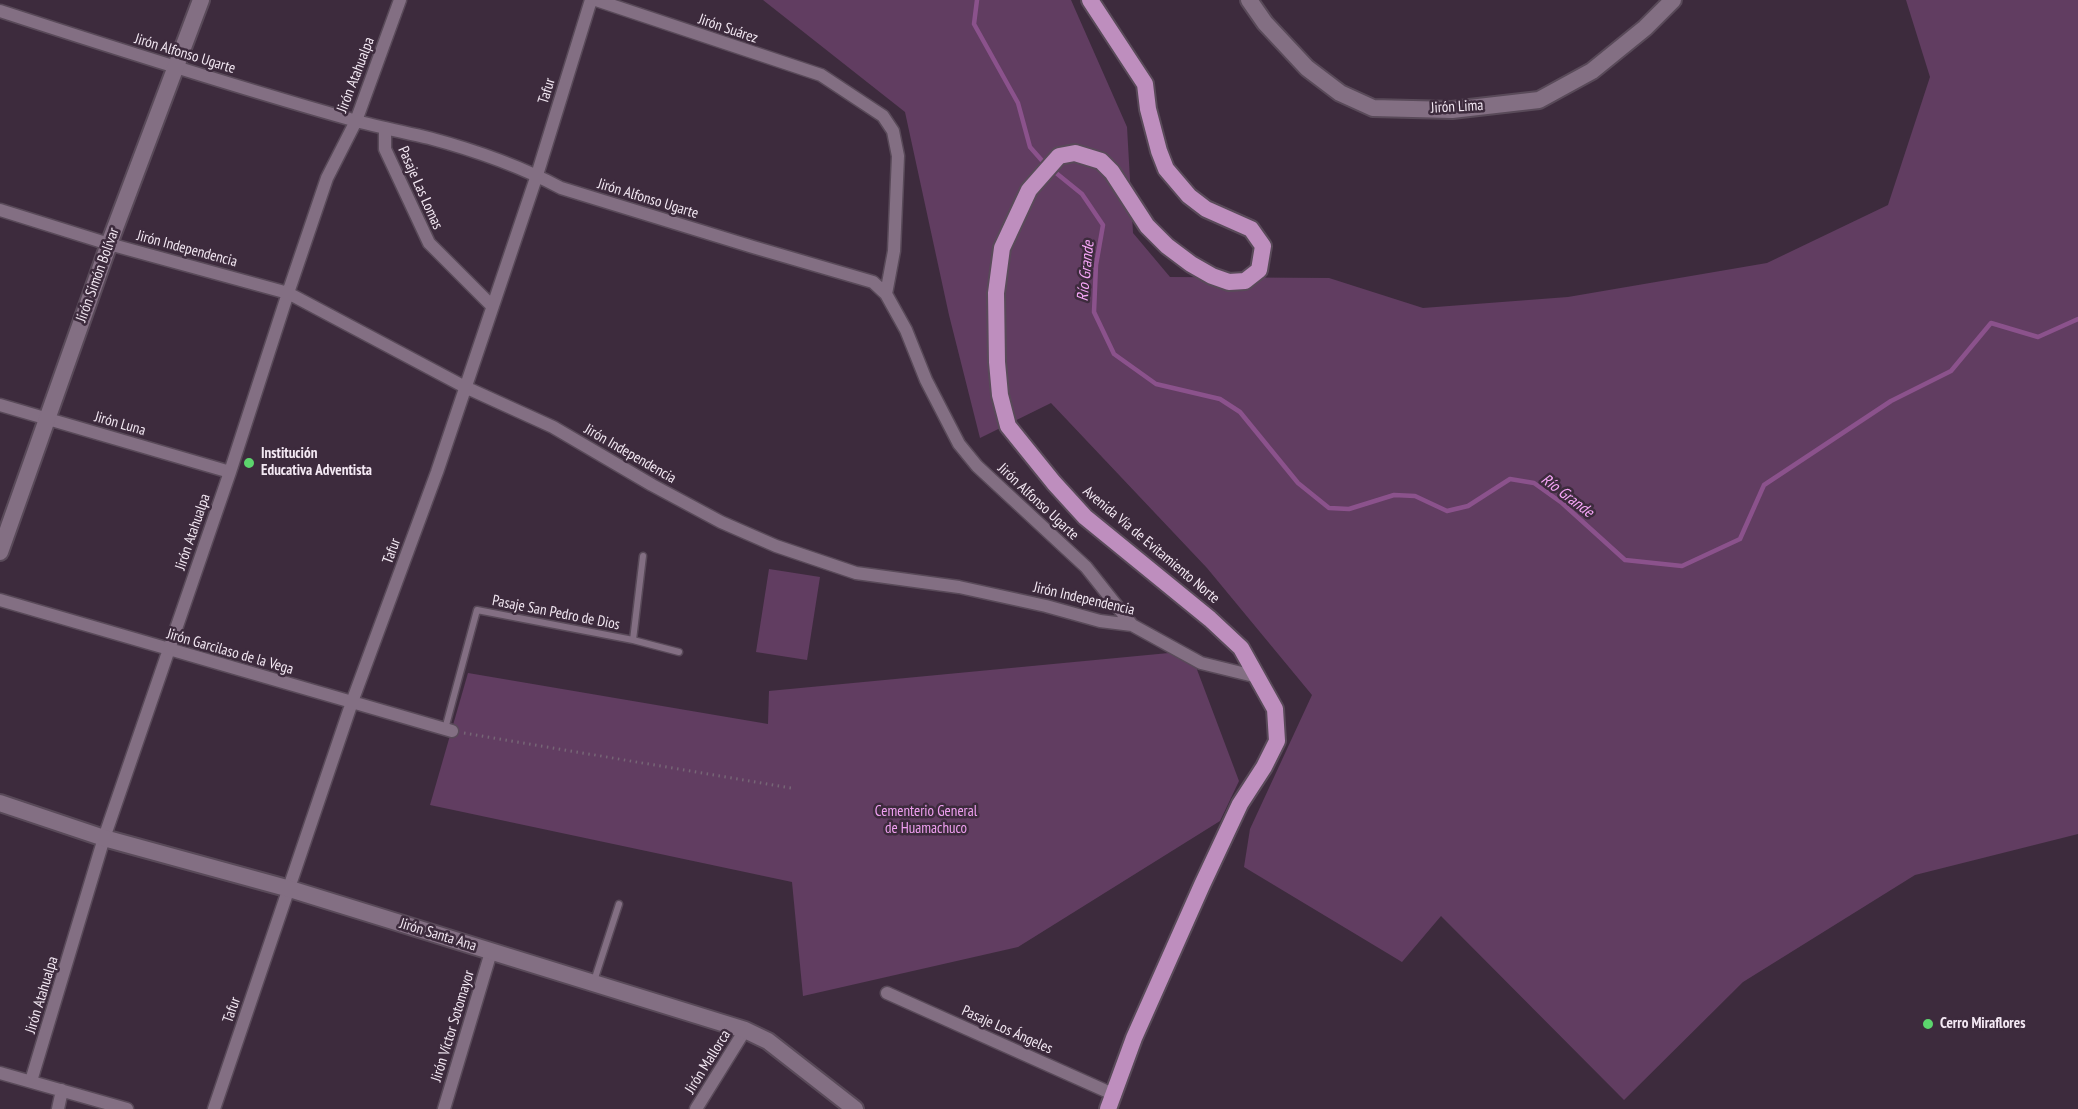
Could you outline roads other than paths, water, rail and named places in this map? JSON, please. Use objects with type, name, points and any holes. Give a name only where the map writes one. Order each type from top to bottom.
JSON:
[{"type":"highway","name":"Avenida Vía de Evitamiento Norte","points":[[1090,0],[1145,84],[1159,151],[1166,169],[1189,196],[1206,209],[1251,229],[1263,246],[1259,270],[1245,281],[1229,282],[1212,276],[1167,246],[1147,226],[1112,172],[1101,161],[1075,153],[1059,156],[1029,189],[1002,248],[996,293],[999,395],[1008,426],[1085,517],[1210,619],[1241,648],[1275,709],[1277,741],[1264,767],[1240,804],[1202,885],[1134,1038],[1111,1102]]},
{"type":"street","name":"Jirón Simón Bolívar","points":[[0,552],[109,244],[201,0]]},
{"type":"street","name":"Jirón Atahualpa","points":[[31,1081],[104,838],[231,472],[288,292],[327,178],[356,121],[400,0]]},
{"type":"street","name":"Tafur","points":[[214,1109],[352,702],[437,472],[537,175],[591,0]]},
{"type":"street","name":"Jirón Suárez","points":[[596,0],[821,75],[883,116],[893,131],[898,156],[894,251],[886,294]]},
{"type":"street","name":"Jirón Lima","points":[[1249,0],[1265,23],[1307,68],[1340,93],[1374,108],[1452,110],[1539,100],[1592,71],[1645,28],[1673,0]]},
{"type":"street","name":"Jirón Alfonso Ugarte","points":[[0,11],[175,67],[356,121],[430,139],[537,175],[561,188],[873,282],[886,294],[906,330],[926,380],[959,444],[977,466],[1086,567],[1132,625]]},
{"type":"street","name":"Pasaje Las Lomas","points":[[385,128],[386,149],[429,243],[492,306]]},
{"type":"street","name":"Jirón Independencia","points":[[0,210],[109,244],[288,292],[465,387],[553,427],[721,522],[776,546],[856,573],[959,587],[1046,606],[1100,621],[1132,625],[1201,663],[1258,677]]},
{"type":"street","name":"Jirón Luna","points":[[0,405],[231,472]]},
{"type":"street","name":"Jirón Garcilaso de la Vega","points":[[0,600],[448,730]]},
{"type":"street","name":"Jirón Santa Ana","points":[[0,803],[104,838],[290,889],[746,1030],[768,1041],[855,1109]]},
{"type":"street","name":"Jirón Víctor Sotomayor","points":[[444,1109],[491,952]]},
{"type":"street","name":"Pasaje Los Ángeles","points":[[887,993],[1111,1102]]},
{"type":"street","name":"Jirón Mallorca","points":[[696,1109],[746,1030]]},
{"type":"street","points":[[0,1072],[127,1109]]},
{"type":"street","points":[[58,1109],[62,1090]]},
{"type":"lane","points":[[633,640],[643,556]]},
{"type":"lane","name":"Pasaje San Pedro de Dios","points":[[448,730],[477,610],[633,640],[679,652]]},
{"type":"lane","points":[[594,983],[619,904]]},
{"type":"waterway","name":"Río Grande","points":[[977,0],[974,24],[1018,103],[1030,147],[1045,164],[1082,194],[1103,225],[1096,265],[1094,312],[1114,354],[1156,384],[1220,399],[1240,412],[1298,483],[1329,508],[1349,509],[1394,495],[1415,496],[1447,511],[1468,506],[1510,479],[1534,483],[1562,503],[1625,560],[1682,566],[1740,539],[1764,485],[1891,401],[1951,371],[1991,323],[2038,337],[2078,319]]},
{"type":"place","name":"Institución Educativa Adventista","points":[[249,463]]},
{"type":"place","name":"Cerro Miraflores","points":[[1928,1024]]},
{"type":"park label","name":"Cementerio General de Huamachuco","points":[[926,820]]}]
